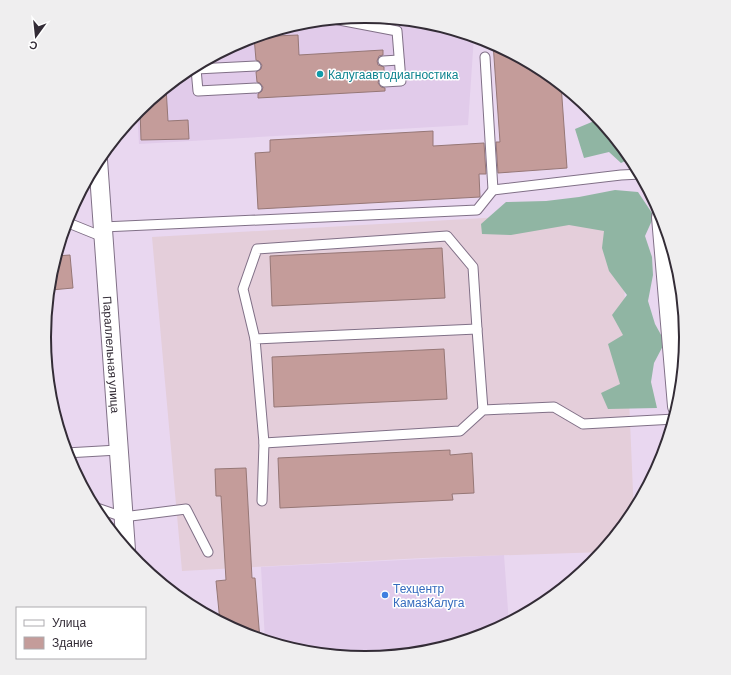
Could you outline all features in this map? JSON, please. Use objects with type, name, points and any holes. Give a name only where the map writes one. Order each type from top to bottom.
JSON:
[{"type":"main road","points":[[665,243],[677,380]]},
{"type":"street","name":"Параллельная улица","points":[[99,171],[125,540]]},
{"type":"lane","points":[[357,23],[397,31],[401,81],[384,82]]},
{"type":"lane","points":[[73,224],[103,232],[477,210],[493,190],[485,57]]},
{"type":"lane","points":[[383,61],[399,60]]},
{"type":"lane","points":[[205,67],[256,66]]},
{"type":"lane","points":[[196,72],[198,91],[257,88]]},
{"type":"lane","points":[[493,190],[634,174]]},
{"type":"lane","points":[[262,501],[264,443],[255,339],[243,289],[257,249],[447,236],[474,266],[483,410]]},
{"type":"lane","points":[[255,339],[477,329]]},
{"type":"lane","points":[[264,443],[460,431],[483,410],[554,407],[583,424],[669,419]]},
{"type":"lane","points":[[73,453],[118,450]]},
{"type":"lane","points":[[103,510],[123,517],[186,509],[208,552]]},
{"type":"shaded area","points":[[366,23],[427,29],[474,42],[468,125],[139,144],[138,121],[158,101],[174,88],[208,65],[226,55],[264,40],[304,29]]},
{"type":"shaded area","points":[[621,210],[633,502],[615,529],[595,552],[423,558],[182,571],[152,237]]},
{"type":"shaded area","name":"Техцентр КамазКалуга","points":[[504,555],[509,618],[467,635],[427,646],[407,649],[366,652],[304,646],[265,635],[261,567]]},
{"type":"green space","points":[[594,121],[626,161],[621,163],[609,152],[584,158],[575,129]]},
{"type":"green space","points":[[615,190],[638,192],[654,216],[645,236],[652,257],[653,275],[648,301],[655,324],[665,342],[654,363],[651,382],[657,408],[608,409],[601,393],[620,384],[608,344],[623,335],[612,315],[627,295],[609,271],[602,248],[604,231],[569,225],[511,235],[482,234],[481,224],[506,202],[546,201],[579,197]]},
{"type":"building","name":"Калугаавтодиагностика","points":[[298,35],[299,55],[383,50],[383,55],[379,56],[377,61],[378,65],[384,67],[384,76],[379,79],[378,83],[381,87],[385,88],[385,91],[258,98],[258,94],[262,91],[263,87],[257,82],[256,72],[261,69],[262,65],[256,60],[255,43],[278,36]]},
{"type":"building","points":[[494,50],[523,65],[562,92],[567,168],[498,173],[496,142],[500,142]]},
{"type":"building","points":[[166,94],[168,121],[188,120],[189,139],[141,140],[140,118]]},
{"type":"building","points":[[433,131],[433,146],[484,143],[486,174],[479,174],[480,197],[258,209],[255,153],[270,152],[270,140]]},
{"type":"building","points":[[442,248],[445,298],[272,306],[270,256]]},
{"type":"building","points":[[70,255],[73,288],[55,290],[57,276],[62,256]]},
{"type":"building","points":[[444,349],[447,399],[274,407],[272,357]]},
{"type":"building","points":[[450,450],[450,455],[472,453],[474,493],[452,494],[453,500],[280,508],[278,458]]},
{"type":"building","points":[[246,468],[252,578],[255,578],[259,633],[219,616],[216,581],[226,580],[221,496],[216,496],[215,469]]},
{"type":"place","name":"Калугаавтодиагностика","points":[[320,74]]},
{"type":"place","name":"Техцентр КамазКалуга","points":[[385,595]]}]
